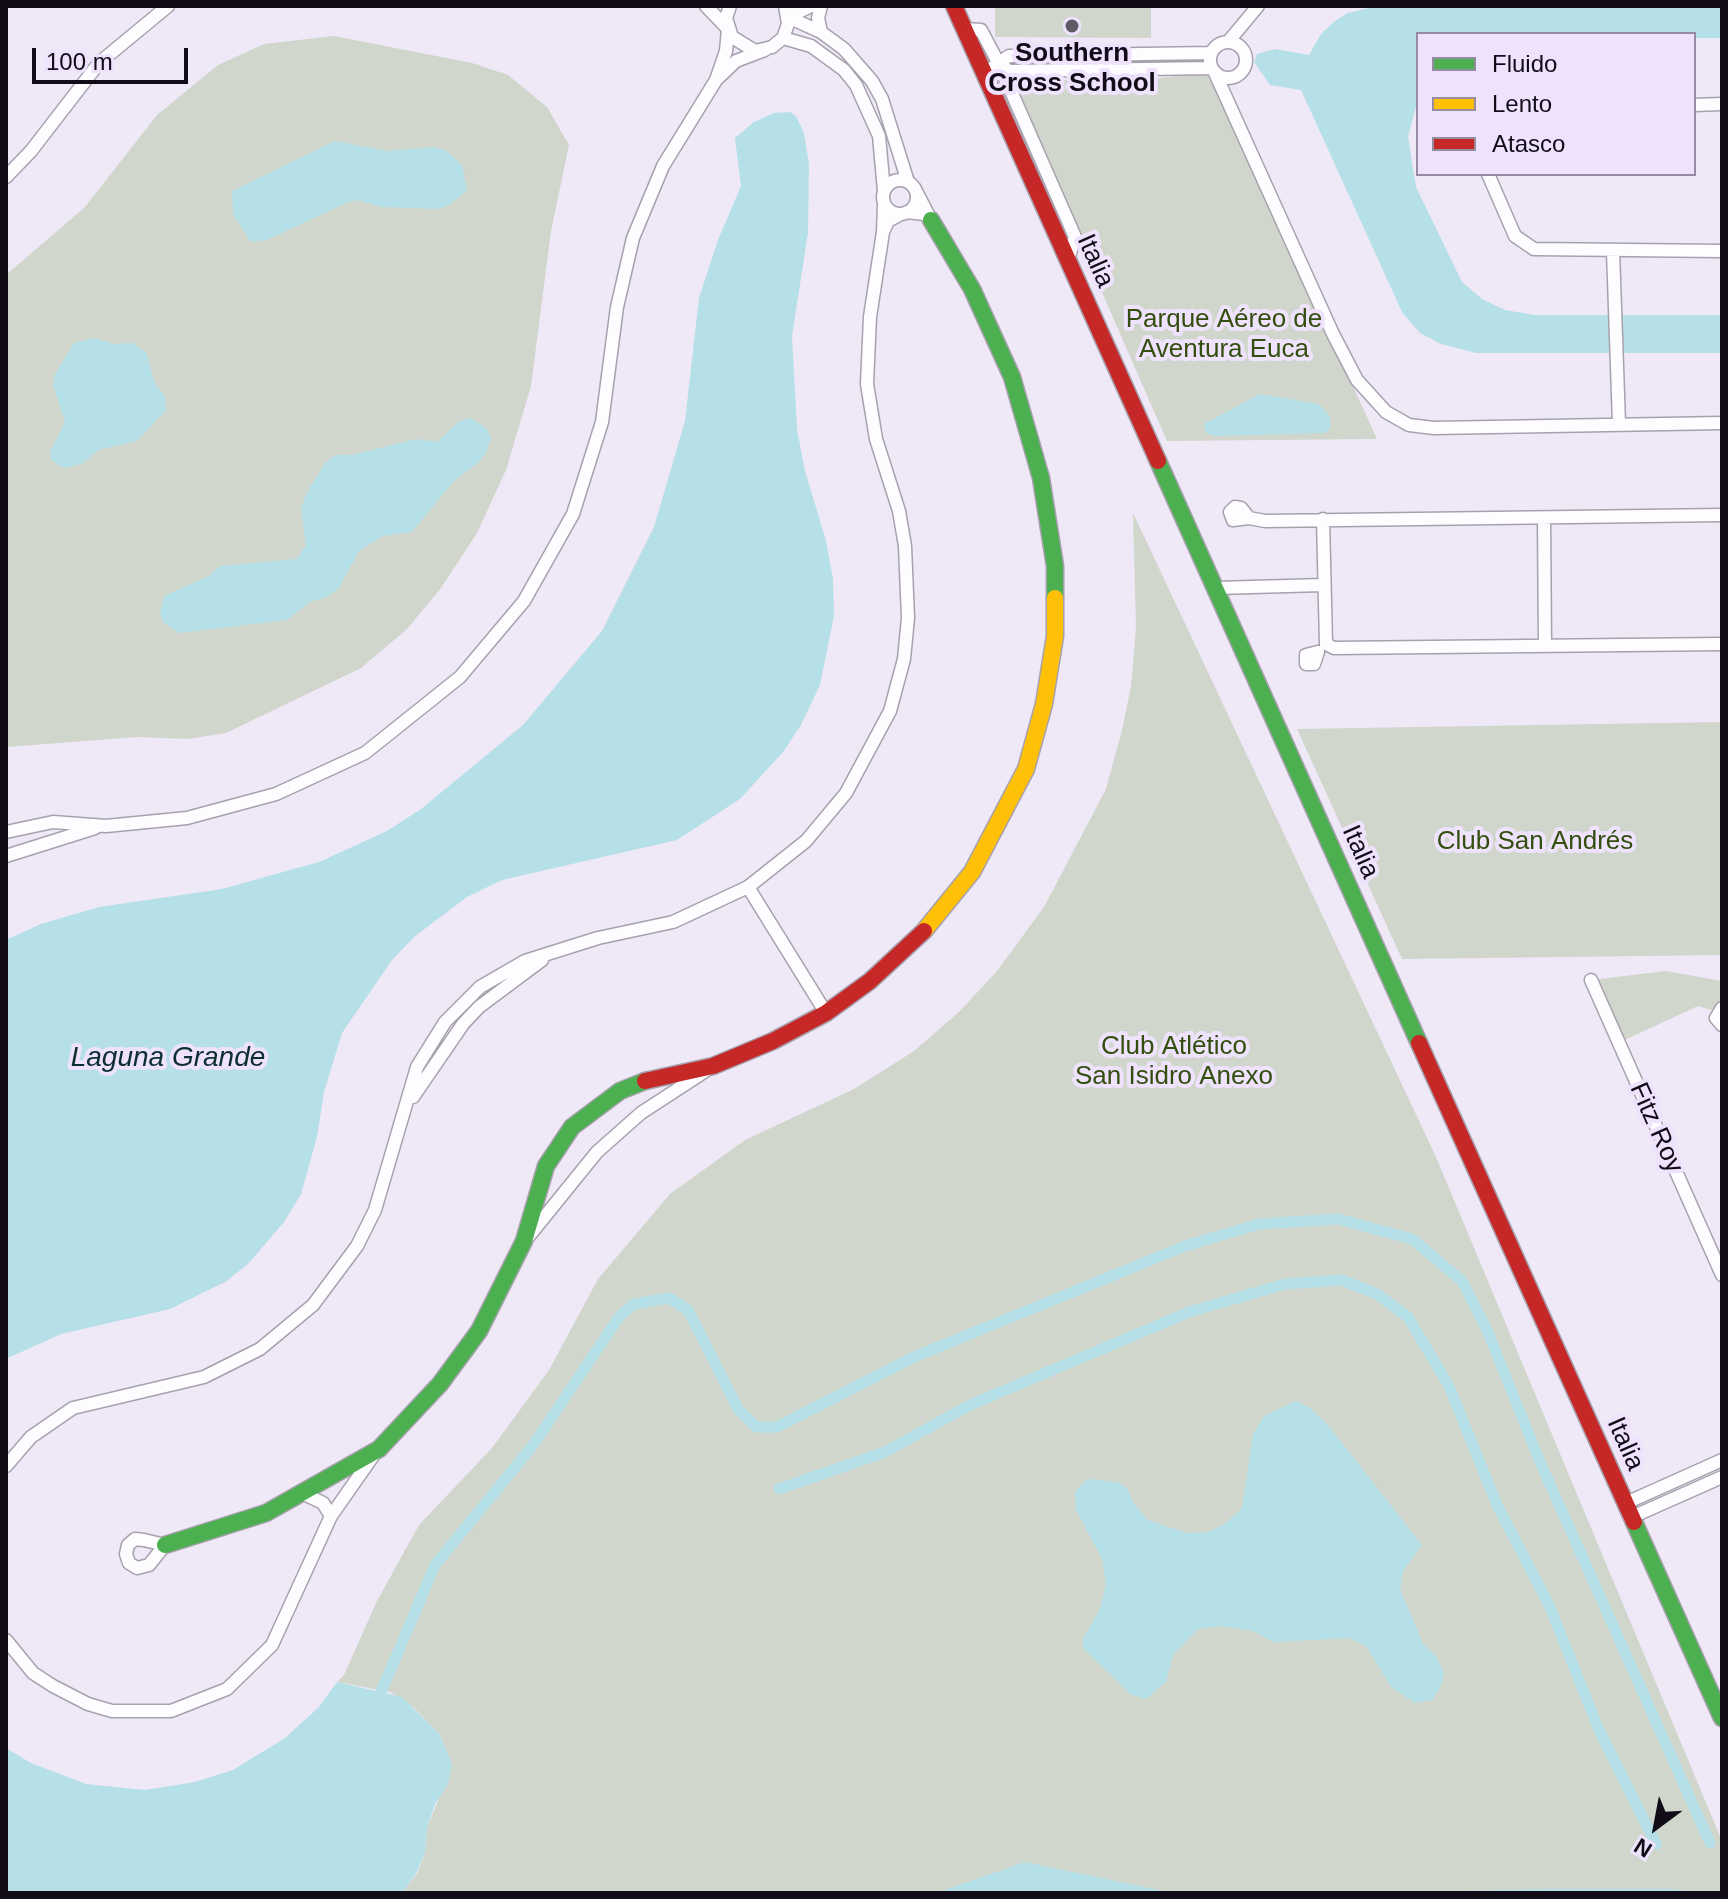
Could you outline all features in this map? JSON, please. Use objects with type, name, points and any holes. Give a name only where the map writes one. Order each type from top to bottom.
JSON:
[{"type":"street","points":[[6,177],[31,151],[99,63],[168,6]]},
{"type":"street","points":[[706,6],[738,44],[765,50]]},
{"type":"street","points":[[9,855],[14,844],[6,832],[53,822],[106,826],[175,820],[276,794],[340,767],[384,740],[429,705],[460,677],[499,634],[543,572],[573,514],[602,422],[617,307],[633,238],[663,166],[716,80],[726,51],[730,6]]},
{"type":"street","points":[[787,11],[811,6]]},
{"type":"street","points":[[821,6],[818,18],[821,32]]},
{"type":"street","name":"Italia","points":[[954,6],[964,29],[992,69],[1068,260],[1722,1718]]},
{"type":"street","points":[[787,11],[844,49],[872,81],[886,110],[917,202],[888,221],[883,232]]},
{"type":"street","points":[[783,38],[787,11]]},
{"type":"street","points":[[992,69],[1009,56],[1211,53],[1228,42],[1255,12]]},
{"type":"street","points":[[992,69],[1213,70],[1225,78],[1236,76],[1244,69],[1244,52],[1255,12]]},
{"type":"street","points":[[6,1466],[11,1456],[48,1423],[73,1408],[204,1377],[260,1349],[289,1327],[313,1305],[357,1246],[383,1189],[408,1106],[463,1024],[479,1007],[553,952],[673,922],[748,887],[806,841],[846,793],[890,711],[904,659],[909,587],[899,511],[876,439],[867,384],[870,317],[883,232],[884,197],[879,136],[856,85],[828,56],[800,41],[783,38],[765,50],[736,61],[716,80]]},
{"type":"street","points":[[1228,42],[1237,44],[1244,52]]},
{"type":"street","points":[[1211,53],[1213,70],[1232,106],[1333,334],[1357,380],[1386,412],[1421,428],[1722,423]]},
{"type":"street","points":[[1133,69],[1134,54]]},
{"type":"street","points":[[1232,106],[1236,76]]},
{"type":"street","points":[[1696,105],[1722,104]]},
{"type":"street","points":[[1489,176],[1511,230],[1525,245],[1545,251],[1722,251]]},
{"type":"street","points":[[524,1241],[597,1152],[664,1098],[713,1066],[773,1041],[826,1013],[903,953],[972,872],[994,836],[1026,769],[1052,661],[1055,566],[1050,521],[1030,431],[993,331],[912,187],[897,180],[884,197]]},
{"type":"street","points":[[884,197],[891,211],[924,214],[931,220]]},
{"type":"street","points":[[1613,251],[1619,424]]},
{"type":"street","points":[[1249,518],[1722,515],[1722,528]]},
{"type":"street","points":[[1544,518],[1545,646]]},
{"type":"street","points":[[1323,519],[1322,648],[1722,644]]},
{"type":"street","points":[[1216,588],[1323,585]]},
{"type":"street","points":[[9,855],[106,826]]},
{"type":"street","points":[[748,887],[826,1013]]},
{"type":"street","name":"Fitz Roy","points":[[1591,980],[1722,1275]]},
{"type":"street","points":[[1721,1026],[1716,1015],[1722,1008]]},
{"type":"street","points":[[6,1640],[33,1673],[88,1704],[132,1713],[190,1705],[227,1689],[244,1676],[272,1645],[284,1625],[331,1516],[379,1449],[461,1357],[495,1302],[524,1241],[538,1188],[556,1147],[580,1119],[607,1098],[653,1078],[713,1066]]},
{"type":"street","points":[[653,1078],[663,1087],[664,1098]]},
{"type":"street","points":[[538,1188],[544,1199],[557,1199]]},
{"type":"street","points":[[165,1545],[238,1524],[304,1494],[379,1449]]},
{"type":"street","points":[[1629,1510],[1722,1460]]},
{"type":"street","points":[[1629,1510],[1722,1477]]},
{"type":"street","points":[[304,1494],[323,1503],[331,1516]]},
{"type":"green space","name":"Southern Cross School","points":[[995,6],[1151,6],[1151,38],[995,37]]},
{"type":"green space","points":[[334,36],[472,63],[508,75],[547,107],[569,145],[551,231],[531,386],[506,470],[477,533],[441,588],[407,629],[361,668],[226,733],[188,739],[137,737],[6,747],[6,275],[85,207],[157,115],[218,65],[264,44]]},
{"type":"green space","name":"Parque Aéreo de Aventura Euca","points":[[1202,73],[1213,80],[1377,439],[1167,441],[1009,80],[1143,80]]},
{"type":"green space","name":"Club Atlético San Isidro Anexo","points":[[1133,513],[1436,1157],[1722,1841],[1722,1893],[402,1893],[418,1872],[425,1852],[427,1828],[452,1765],[440,1735],[414,1708],[390,1692],[337,1682],[344,1675],[377,1601],[419,1525],[492,1448],[549,1370],[598,1279],[670,1194],[745,1140],[854,1089],[914,1051],[960,1011],[997,971],[1044,907],[1106,789],[1122,730],[1131,686],[1136,627]]},
{"type":"green space","name":"Club San Andrés","points":[[1722,722],[1722,955],[1402,959],[1297,729]]},
{"type":"green space","points":[[1666,971],[1722,981],[1722,1008],[1717,1012],[1698,1006],[1618,1043],[1591,980]]},
{"type":"water","points":[[1377,6],[1722,6],[1722,38],[1696,38],[1696,32],[1416,32],[1416,107],[1408,137],[1416,187],[1462,282],[1482,299],[1505,310],[1534,315],[1722,315],[1722,353],[1476,353],[1441,344],[1420,333],[1402,312],[1301,90],[1270,85],[1254,62],[1257,54],[1275,49],[1309,55],[1321,34],[1348,13]]},
{"type":"water","name":"Laguna Grande","points":[[790,112],[796,116],[804,133],[809,164],[808,233],[792,336],[797,429],[805,471],[826,541],[833,579],[834,616],[820,685],[801,725],[783,752],[740,799],[677,840],[502,880],[467,897],[414,937],[392,960],[342,1033],[324,1092],[317,1137],[301,1194],[284,1222],[248,1264],[225,1282],[170,1309],[61,1334],[6,1359],[6,940],[41,924],[99,907],[222,889],[319,862],[387,831],[421,809],[523,725],[602,631],[654,527],[685,421],[699,298],[718,240],[741,186],[735,138],[754,122],[774,113]]},
{"type":"water","points":[[335,141],[387,151],[434,147],[447,151],[462,165],[467,190],[448,206],[437,209],[381,207],[358,200],[267,240],[251,242],[233,214],[232,191]]},
{"type":"water","points":[[94,338],[114,344],[132,343],[146,352],[155,384],[165,396],[166,410],[137,441],[98,450],[82,464],[64,468],[51,460],[50,452],[65,422],[53,385],[55,374],[74,343]]},
{"type":"water","points":[[1260,394],[1319,404],[1330,417],[1330,429],[1324,433],[1215,436],[1206,433],[1204,424]]},
{"type":"water","points":[[471,418],[486,428],[491,437],[487,451],[479,462],[453,482],[412,532],[383,536],[359,551],[339,588],[327,597],[310,602],[287,620],[180,633],[164,623],[160,614],[164,596],[209,576],[220,566],[297,559],[306,545],[301,509],[306,494],[325,463],[335,455],[352,455],[416,439],[437,442],[459,421]]},
{"type":"water","points":[[1296,1401],[1310,1408],[1328,1425],[1422,1545],[1403,1571],[1400,1589],[1423,1644],[1436,1656],[1444,1673],[1441,1686],[1432,1700],[1415,1703],[1391,1687],[1366,1646],[1349,1638],[1273,1642],[1253,1631],[1220,1626],[1198,1629],[1173,1655],[1166,1682],[1146,1699],[1131,1695],[1083,1648],[1083,1639],[1100,1609],[1106,1583],[1102,1559],[1076,1510],[1075,1492],[1087,1479],[1118,1482],[1127,1488],[1135,1505],[1148,1520],[1187,1533],[1209,1532],[1226,1523],[1242,1508],[1253,1434],[1264,1416]]},
{"type":"water","points":[[337,1682],[402,1697],[440,1735],[452,1765],[448,1784],[435,1804],[427,1828],[425,1852],[417,1872],[402,1893],[6,1893],[6,1748],[31,1763],[86,1784],[145,1790],[195,1782],[233,1770],[285,1738],[319,1707]]},
{"type":"water","points":[[1025,1862],[1173,1893],[936,1893]]},
{"type":"water","points":[[1672,1889],[1705,1893],[1385,1893]]},
{"type":"waterway","points":[[381,1692],[435,1565],[534,1444],[619,1317],[634,1304],[669,1298],[688,1310],[738,1409],[756,1427],[777,1427],[914,1357],[1185,1246],[1259,1224],[1338,1219],[1412,1239],[1462,1281],[1487,1330],[1540,1462],[1710,1843]]},
{"type":"waterway","points":[[779,1489],[885,1452],[970,1405],[1189,1312],[1285,1284],[1341,1280],[1377,1294],[1408,1317],[1449,1386],[1497,1505],[1549,1605],[1599,1730],[1656,1844]]},
{"type":"traffic: fast","points":[[931,220],[972,289],[1012,377],[1041,478],[1055,566],[1055,598]]},
{"type":"traffic: fast","points":[[1158,461],[1419,1043]]},
{"type":"traffic: fast","points":[[165,1545],[266,1513],[379,1449],[440,1384],[479,1331],[524,1241],[546,1166],[572,1127],[620,1091],[645,1081]]},
{"type":"traffic: fast","points":[[1634,1522],[1722,1718]]},
{"type":"traffic: slow","points":[[924,931],[972,872],[1026,769],[1044,704],[1055,636],[1055,598]]},
{"type":"traffic: jam","points":[[954,6],[1158,461]]},
{"type":"traffic: jam","points":[[645,1081],[713,1066],[773,1041],[826,1013],[870,981],[924,931]]},
{"type":"traffic: jam","points":[[1419,1043],[1634,1522]]},
{"type":"place","name":"Southern Cross School","points":[[1072,26]]}]
